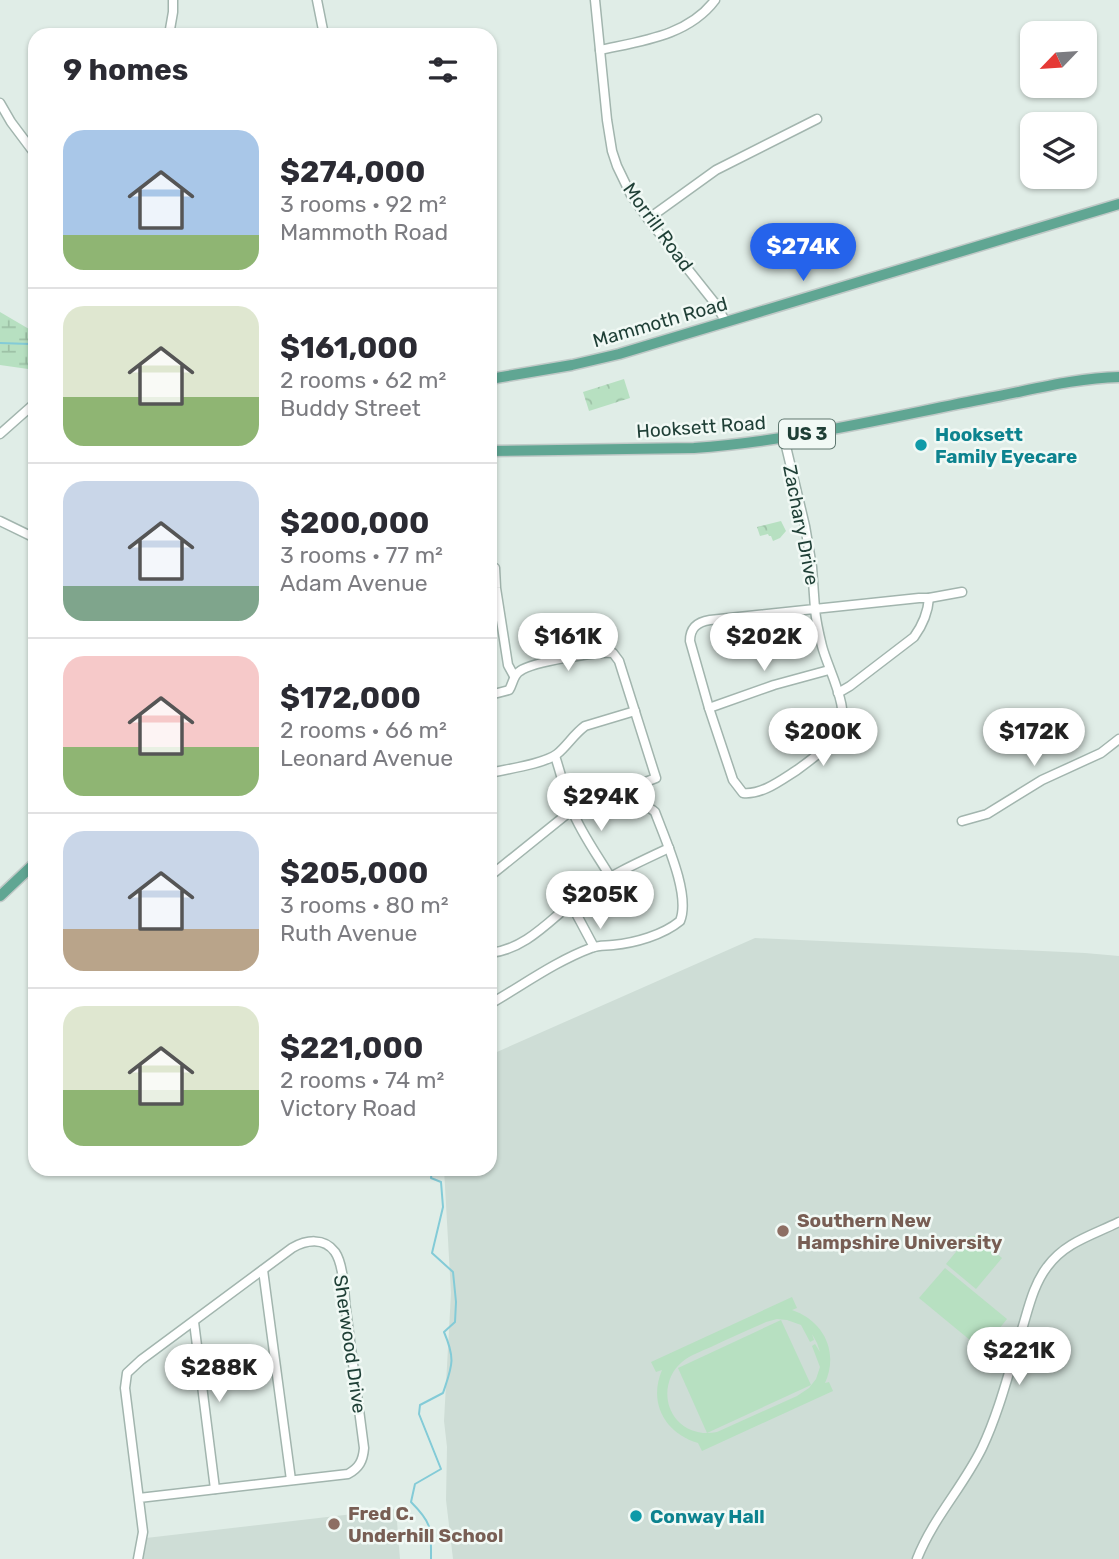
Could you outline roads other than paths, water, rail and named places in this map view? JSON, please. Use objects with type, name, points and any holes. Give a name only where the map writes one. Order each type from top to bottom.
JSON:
[{"type":"main road","name":"Mammoth Road","points":[[497,378],[572,365],[643,347],[1119,204]]},
{"type":"main road","name":"Hooksett Road","points":[[497,451],[694,448],[784,439],[1070,382],[1119,377]]},
{"type":"main road","points":[[0,896],[28,870]]},
{"type":"street","points":[[170,28],[173,0]]},
{"type":"street","points":[[317,0],[323,28]]},
{"type":"street","name":"Morrill Road","points":[[594,0],[612,151],[624,182],[648,219],[695,277],[726,322]]},
{"type":"street","points":[[600,50],[649,39],[687,26],[715,0]]},
{"type":"street","points":[[0,103],[28,145]]},
{"type":"street","points":[[648,219],[716,170],[817,118]]},
{"type":"street","points":[[0,434],[28,409]]},
{"type":"street","name":"Zachary Drive","points":[[709,708],[733,780],[743,793],[751,794],[766,788],[801,767],[837,736],[841,728],[842,712],[822,647],[809,553],[784,439]]},
{"type":"street","points":[[0,521],[28,535]]},
{"type":"street","points":[[830,670],[774,685],[709,708],[690,633],[702,621],[929,598],[962,592]]},
{"type":"street","points":[[497,594],[508,665],[514,677]]},
{"type":"street","points":[[838,693],[914,637],[928,608],[929,598]]},
{"type":"street","points":[[497,694],[509,690],[514,677],[522,670],[599,653],[614,653],[619,661],[656,778],[572,810],[497,870]]},
{"type":"street","points":[[497,772],[555,756],[585,726],[635,711]]},
{"type":"street","points":[[962,821],[987,814],[1042,780],[1101,753],[1119,739]]},
{"type":"street","points":[[555,756],[572,810],[611,878]]},
{"type":"street","points":[[497,1000],[570,957],[594,947],[644,938],[680,921],[684,906],[681,890],[655,812],[641,805],[610,804],[600,799]]},
{"type":"street","points":[[497,952],[520,944],[583,894],[669,848]]},
{"type":"street","points":[[571,904],[594,947]]},
{"type":"street","points":[[917,1559],[930,1530],[964,1481],[985,1441],[1033,1295],[1045,1269],[1073,1243],[1119,1222]]},
{"type":"street","name":"Sherwood Drive","points":[[138,1559],[143,1532],[125,1388],[127,1373],[298,1244],[306,1241],[322,1242],[330,1247],[339,1261],[346,1308],[364,1448],[361,1464],[348,1474],[139,1498]]},
{"type":"street","points":[[263,1270],[291,1480]]},
{"type":"street","points":[[194,1322],[215,1489]]},
{"type":"waterway","points":[[0,343],[28,344]]},
{"type":"waterway","points":[[431,1176],[441,1182],[443,1207],[432,1253],[453,1272],[456,1302],[455,1322],[444,1332],[451,1356],[446,1384],[443,1393],[420,1405],[419,1414],[441,1469],[415,1484],[411,1502],[427,1522],[431,1559]]},
{"type":"place","name":"Hooksett Family Eyecare","points":[[921,445]]},
{"type":"place","name":"Southern New Hampshire University","points":[[783,1231]]},
{"type":"place","name":"Conway Hall","points":[[636,1516]]},
{"type":"place","name":"Fred C. Underhill School","points":[[334,1524]]}]
